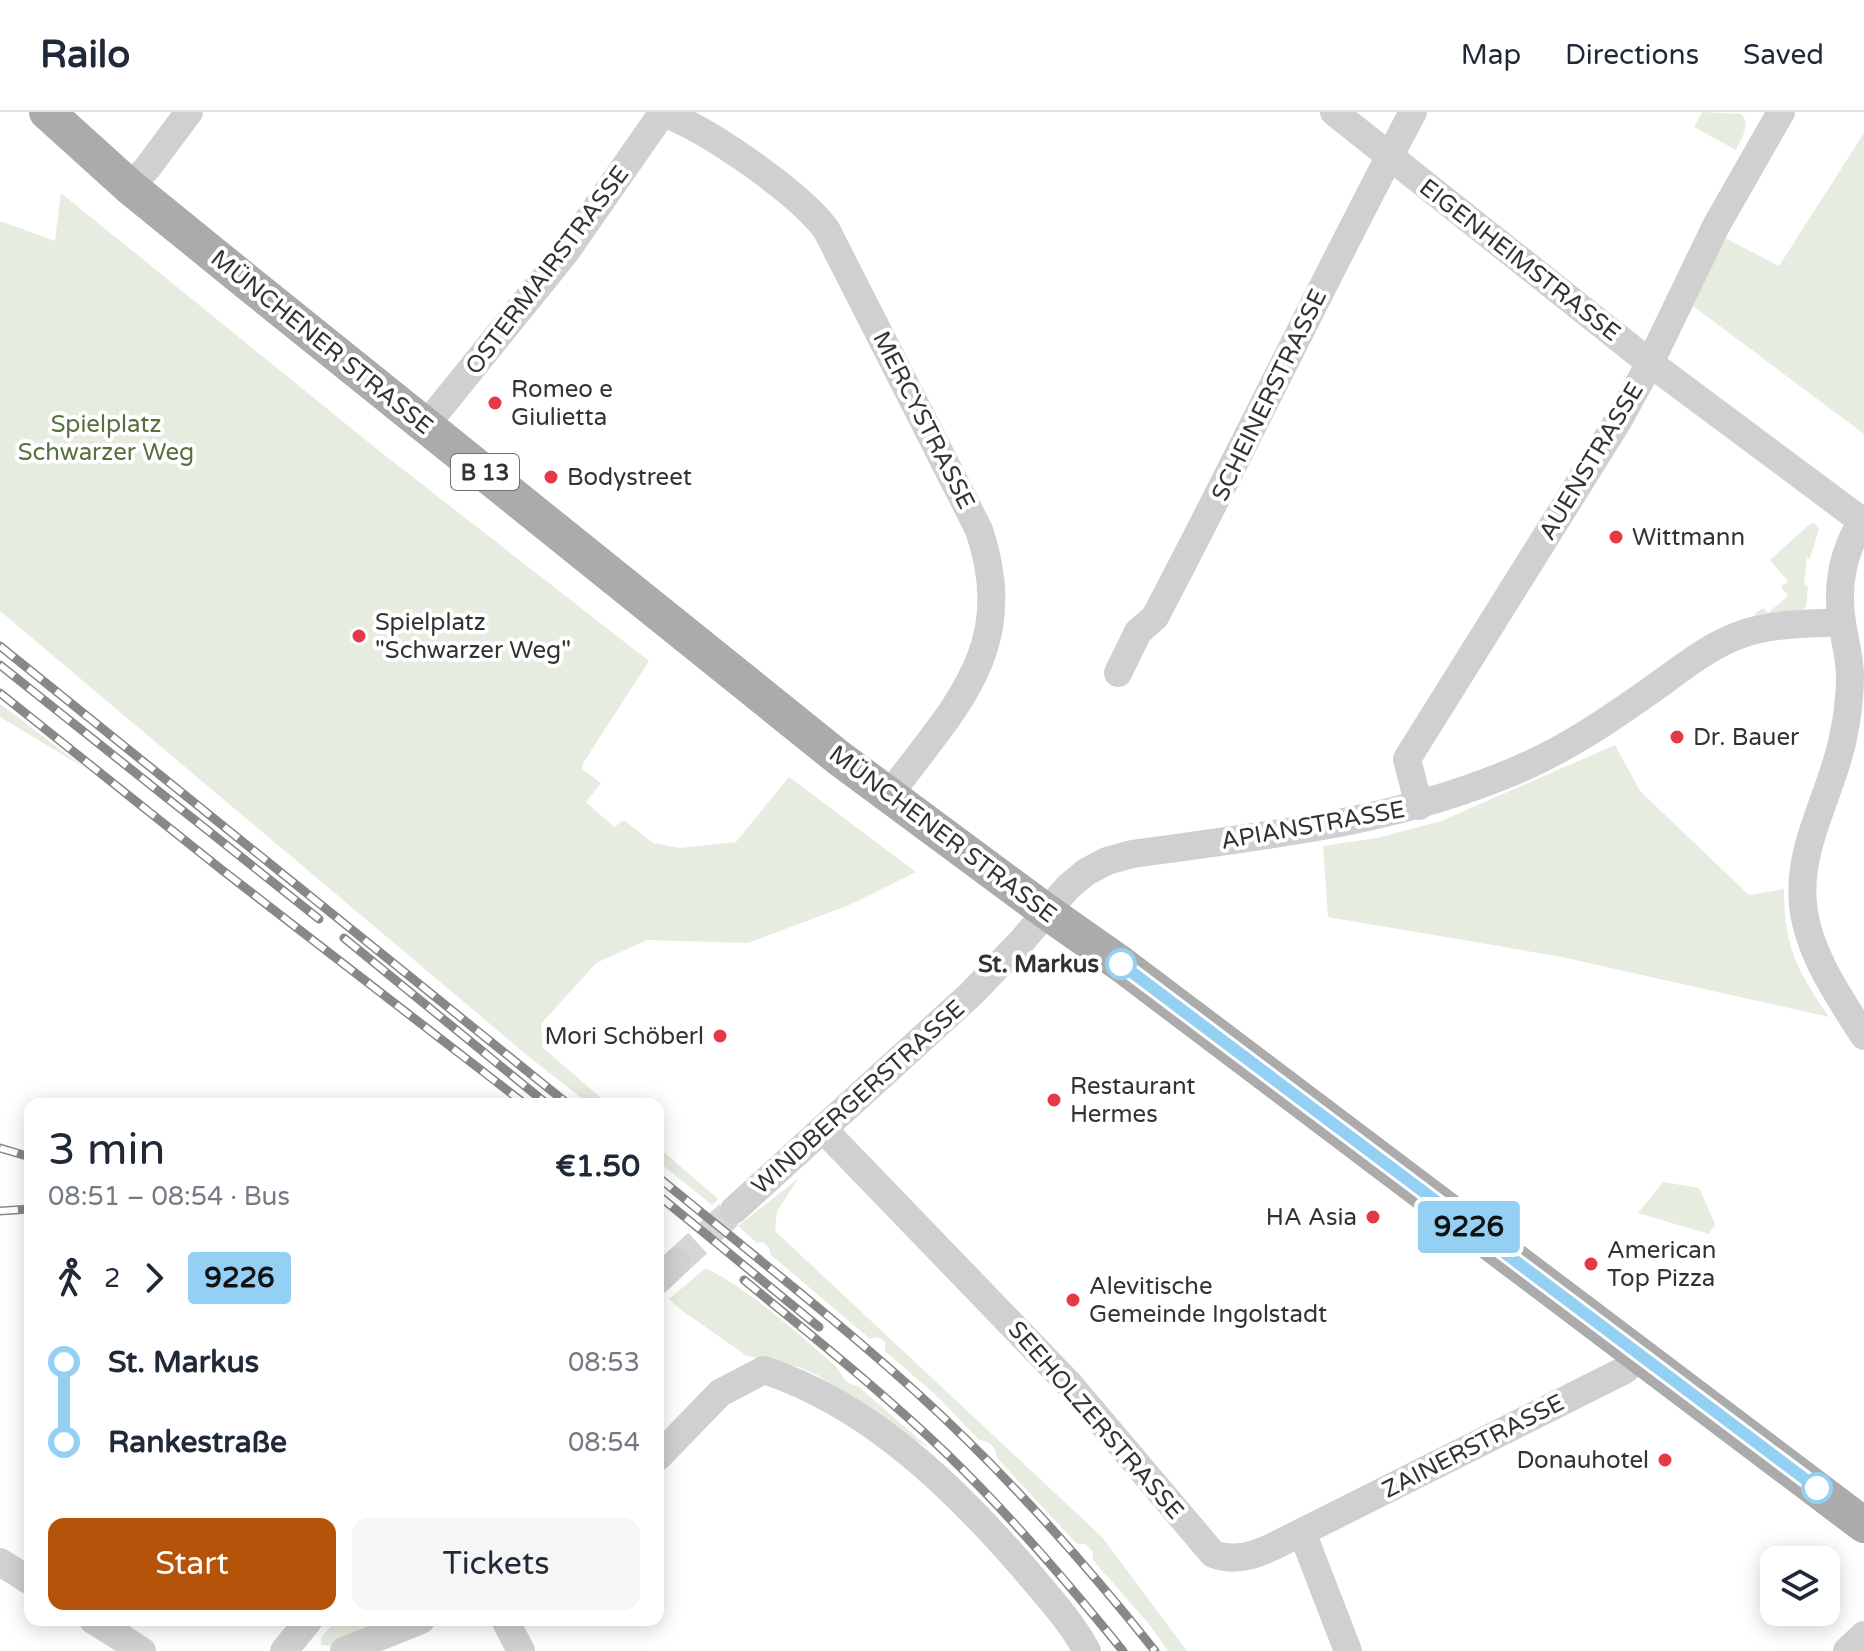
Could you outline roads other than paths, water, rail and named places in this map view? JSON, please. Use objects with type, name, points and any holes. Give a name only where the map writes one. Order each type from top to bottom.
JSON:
[{"type":"main road","name":"MÜNCHENER STRASSE","points":[[47,112],[130,187],[889,795],[1121,964],[1864,1525]]},
{"type":"street","points":[[130,187],[189,112]]},
{"type":"street","name":"OSTERMAIRSTRASSE","points":[[426,425],[565,253],[662,112]]},
{"type":"street","name":"MERCYSTRASSE","points":[[662,112],[686,122],[782,188],[812,211],[826,229],[864,300],[988,556],[993,601],[985,649],[975,674],[959,701],[889,795]]},
{"type":"street","name":"EIGENHEIMSTRASSE","points":[[1334,112],[1650,363],[1863,519]]},
{"type":"street","name":"SCHEINERSTRASSE","points":[[1118,673],[1138,632],[1155,617],[1232,472],[1413,112]]},
{"type":"street","name":"AUENSTRASSE","points":[[1419,806],[1407,759],[1602,447],[1650,363],[1774,115]]},
{"type":"street","points":[[1863,519],[1851,539],[1843,565],[1842,622],[1856,704],[1807,856],[1802,903],[1819,957],[1864,1036]]},
{"type":"street","name":"APIANSTRASSE","points":[[1047,912],[1068,887],[1086,872],[1107,861],[1132,854],[1320,828],[1419,806],[1471,788],[1547,756],[1607,721],[1724,641],[1763,628],[1842,622]]},
{"type":"street","name":"WINDBERGERSTRASSE","points":[[734,1210],[971,994],[1047,912]]},
{"type":"street","name":"SEEHOLZERSTRASSE","points":[[823,1129],[1044,1357],[1213,1554],[1228,1559],[1246,1558],[1302,1532]]},
{"type":"street","name":"ZAINERSTRASSE","points":[[1302,1532],[1623,1371],[1642,1357]]},
{"type":"street","points":[[664,1451],[720,1393],[764,1370],[819,1393],[869,1421],[978,1517],[1051,1599],[1077,1648]]},
{"type":"street","points":[[1302,1532],[1348,1651]]},
{"type":"street","points":[[0,1562],[24,1577]]},
{"type":"street","points":[[102,1626],[142,1651]]},
{"type":"street","points":[[284,1651],[304,1626]]},
{"type":"street","points":[[344,1651],[406,1626]]},
{"type":"street","points":[[508,1626],[521,1651]]},
{"type":"street","points":[[1847,1651],[1864,1635]]},
{"type":"tunnel","points":[[677,1262],[734,1210]]},
{"type":"railway","points":[[0,646],[561,1098]]},
{"type":"railway","points":[[0,665],[319,919]]},
{"type":"railway","points":[[0,693],[222,870],[517,1098]]},
{"type":"railway","points":[[344,938],[540,1098]]},
{"type":"railway","points":[[0,1148],[24,1155]]},
{"type":"railway","points":[[664,1182],[853,1337],[948,1422],[1041,1517],[1155,1651]]},
{"type":"railway","points":[[664,1200],[819,1327]]},
{"type":"railway","points":[[0,1211],[24,1209]]},
{"type":"railway","points":[[744,1280],[874,1387],[948,1455],[1038,1550],[1123,1651]]},
{"type":"place","name":"Romeo e Giulietta","points":[[495,403]]},
{"type":"place","name":"Bodystreet","points":[[551,477]]},
{"type":"place","name":"Wittmann","points":[[1616,537]]},
{"type":"place","name":"Spielplatz \"Schwarzer Weg\"","points":[[359,636]]},
{"type":"place","name":"Dr. Bauer","points":[[1677,737]]},
{"type":"place","name":"St. Markus","points":[[1121,964]]},
{"type":"place","name":"Mori Schöberl","points":[[720,1036]]},
{"type":"place","name":"Restaurant Hermes","points":[[1054,1100]]},
{"type":"place","name":"HA Asia","points":[[1373,1217]]},
{"type":"place","name":"American Top Pizza","points":[[1591,1264]]},
{"type":"place","name":"Alevitische Gemeinde Ingolstadt","points":[[1073,1300]]},
{"type":"place","name":"Donauhotel","points":[[1665,1460]]},
{"type":"park label","name":"Spielplatz Schwarzer Weg","points":[[106,438]]}]
